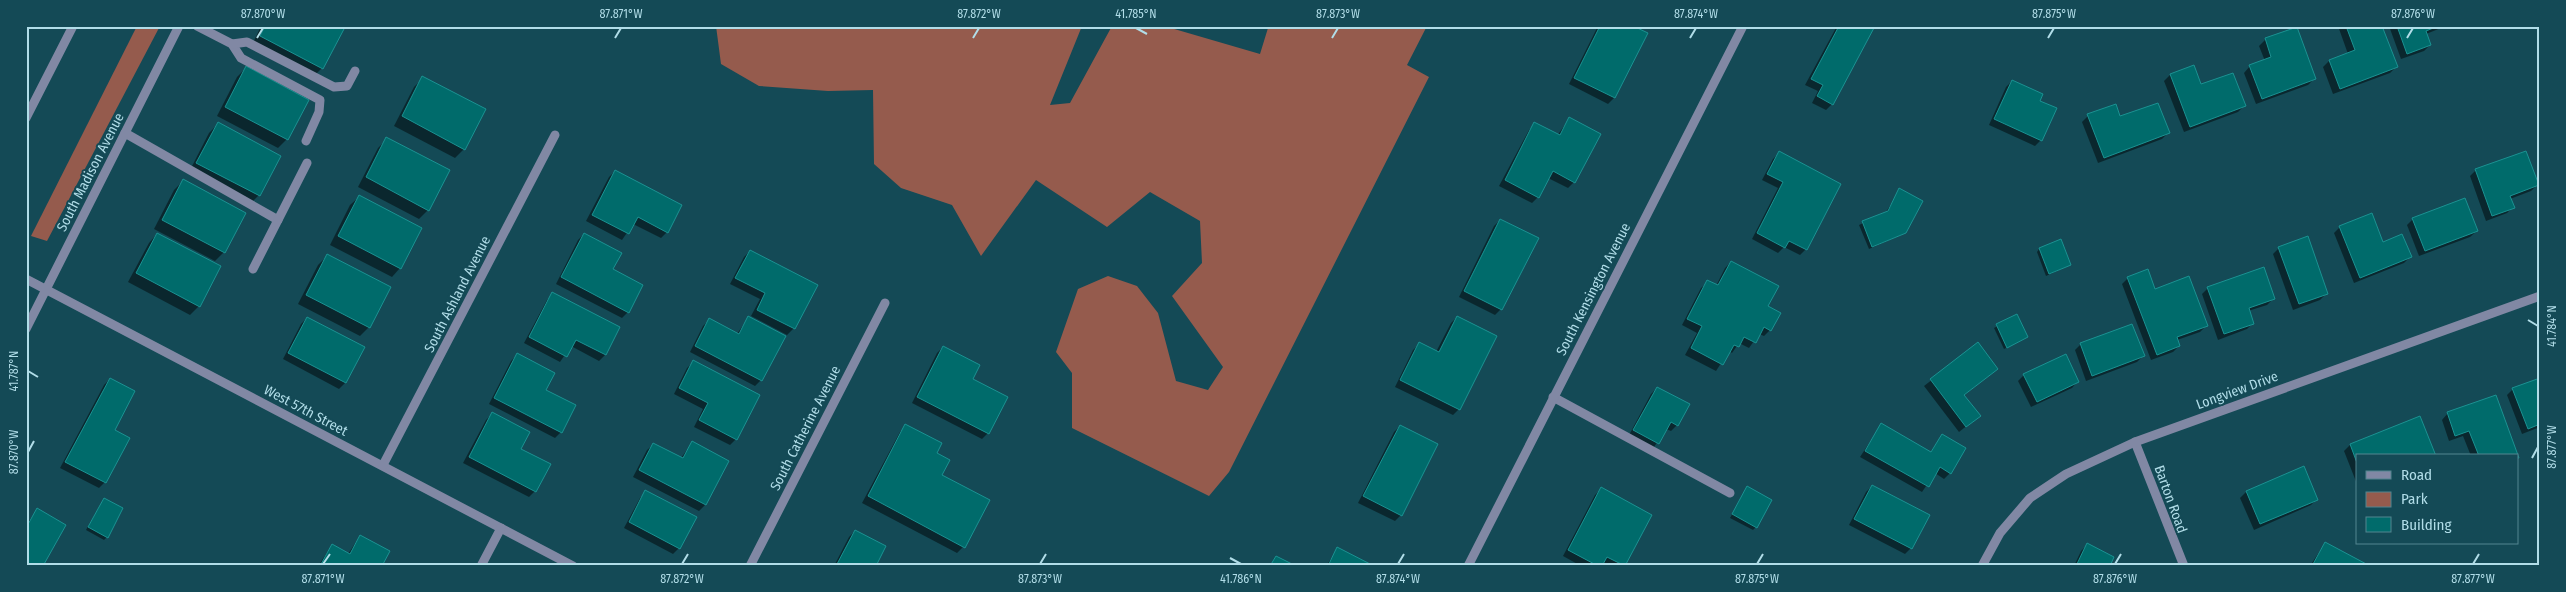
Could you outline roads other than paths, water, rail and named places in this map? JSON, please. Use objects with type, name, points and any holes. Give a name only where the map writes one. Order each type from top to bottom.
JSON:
[{"type":"street","points":[[26,118],[73,26]]},
{"type":"street","name":"South Madison Avenue","points":[[26,329],[179,26]]},
{"type":"street","points":[[197,26],[232,44],[241,58],[320,100],[319,112],[306,141]]},
{"type":"street","name":"South Kensington Avenue","points":[[1468,566],[1744,26]]},
{"type":"street","points":[[232,44],[247,42],[334,87],[347,86],[355,71]]},
{"type":"street","points":[[125,133],[278,220]]},
{"type":"street","name":"South Ashland Avenue","points":[[383,465],[555,135]]},
{"type":"street","points":[[253,269],[308,163]]},
{"type":"street","name":"West 57th Street","points":[[26,279],[573,566]]},
{"type":"street","name":"Longview Drive","points":[[1982,566],[2000,533],[2030,498],[2066,474],[2135,442],[2540,296]]},
{"type":"street","name":"South Catherine Avenue","points":[[750,566],[885,303]]},
{"type":"street","points":[[1553,398],[1730,493]]},
{"type":"street","name":"Barton Road","points":[[2135,442],[2184,566]]},
{"type":"street","points":[[481,566],[501,528]]}]
